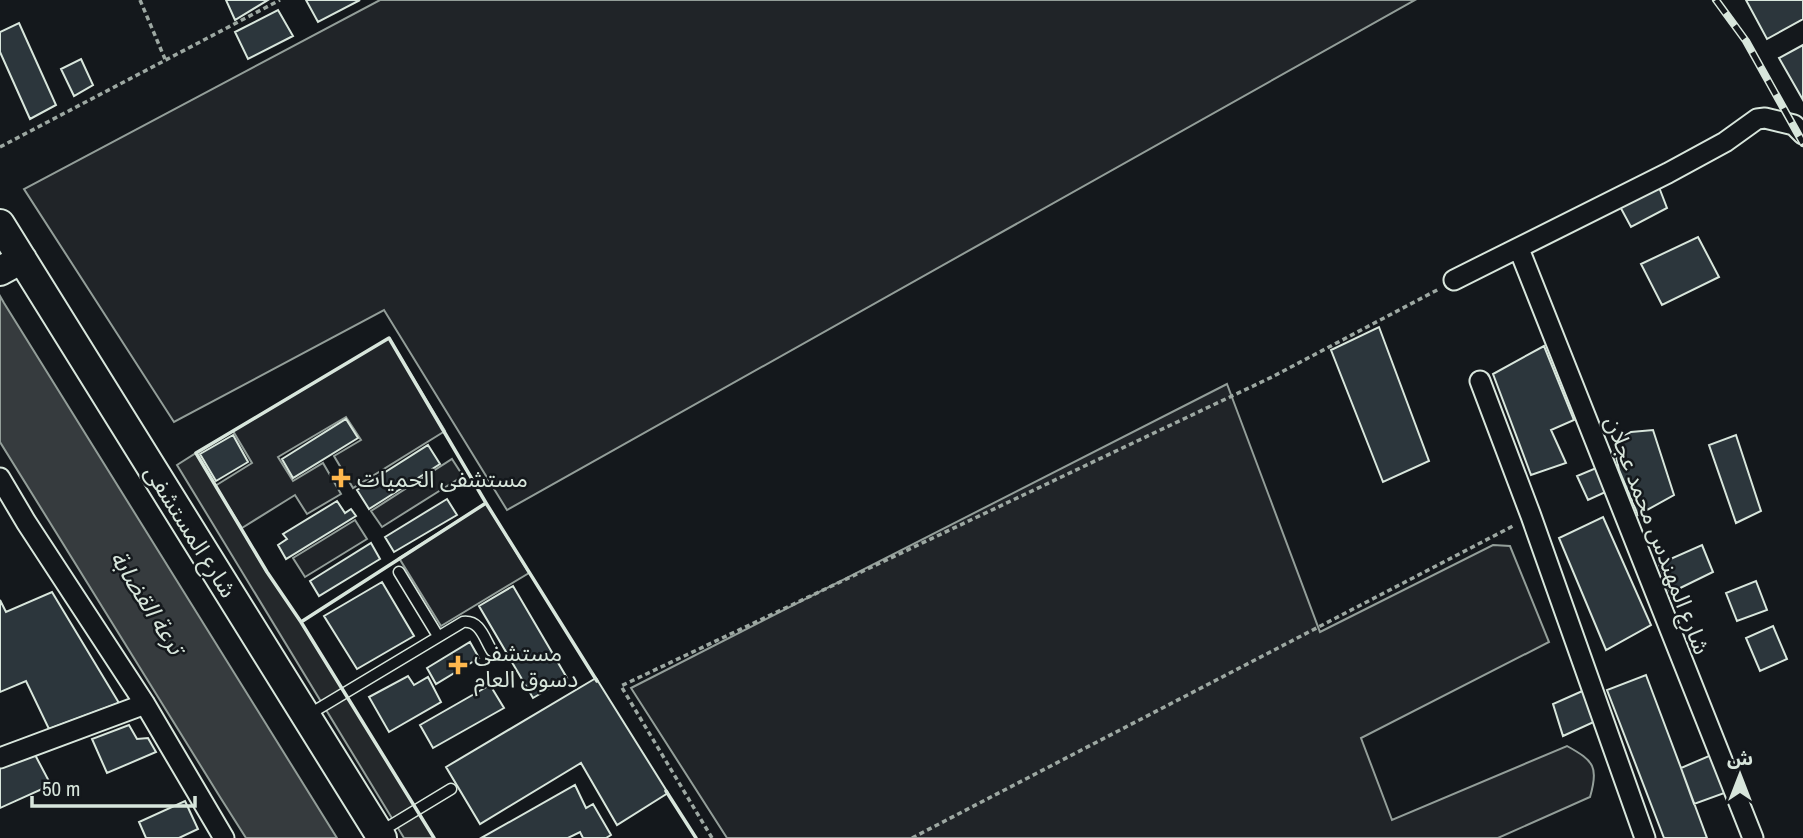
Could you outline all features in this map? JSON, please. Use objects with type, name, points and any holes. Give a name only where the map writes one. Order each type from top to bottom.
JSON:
[{"type":"main road","name":"شارع المستشفى","points":[[0,224],[8,267],[306,716],[380,836]]},
{"type":"street","points":[[1454,280],[1725,142],[1756,119],[1765,118],[1794,125],[1803,134]]},
{"type":"street","name":"شارع المهندس محمد عجلان","points":[[1519,248],[1753,838]]},
{"type":"street","points":[[1480,381],[1531,516],[1645,838]]},
{"type":"street","points":[[0,478],[8,508],[145,704],[224,838]]},
{"type":"street","points":[[0,758],[145,704]]},
{"type":"lane","points":[[399,572],[438,636]]},
{"type":"lane","points":[[306,716],[463,622],[477,624],[492,651]]},
{"type":"lane","points":[[380,836],[452,789]]},
{"type":"path","points":[[140,0],[166,60]]},
{"type":"path","points":[[0,147],[280,0]]},
{"type":"path","points":[[712,838],[621,686],[1272,377],[1454,280]]},
{"type":"path","points":[[912,838],[1531,516]]},
{"type":"shaded area","points":[[380,0],[1415,0],[507,510],[384,310],[174,422],[24,189]]},
{"type":"shaded area","points":[[389,338],[445,431],[353,488],[334,456],[361,440],[346,417],[278,457],[293,481],[323,463],[341,494],[307,514],[295,495],[242,528],[215,486],[252,463],[233,431]]},
{"type":"shaded area","points":[[1227,384],[1320,632],[1493,545],[1510,546],[1549,642],[1361,738],[1392,820],[1567,746],[1583,756],[1592,766],[1594,778],[1590,797],[1498,838],[727,838],[631,688]]},
{"type":"shaded area","points":[[196,453],[267,572],[301,622],[434,838],[404,838],[177,465]]},
{"type":"shaded area","points":[[452,459],[463,476],[382,527],[371,511]]},
{"type":"shaded area","points":[[486,503],[529,573],[441,626],[399,558]]},
{"type":"shaded area","points":[[355,520],[367,539],[305,577],[293,558]]},
{"type":"water","name":"ترعة القضابة","points":[[0,296],[337,838],[246,838],[220,797],[0,442]]},
{"type":"building","points":[[226,0],[268,0],[235,20]]},
{"type":"building","points":[[306,0],[360,0],[318,22]]},
{"type":"building","points":[[1746,0],[1803,0],[1803,19],[1767,39]]},
{"type":"building","points":[[278,10],[293,36],[248,59],[235,32]]},
{"type":"building","points":[[19,23],[56,105],[30,119],[0,52],[0,32]]},
{"type":"building","points":[[1803,45],[1803,100],[1779,58]]},
{"type":"building","points":[[81,59],[93,85],[74,96],[61,69]]},
{"type":"building","points":[[1657,182],[1667,208],[1631,227],[1617,201]]},
{"type":"building","points":[[1698,237],[1719,277],[1662,305],[1641,264]]},
{"type":"building","points":[[1379,327],[1429,461],[1383,482],[1331,350]]},
{"type":"building","points":[[1544,346],[1574,420],[1551,430],[1566,463],[1531,475],[1493,374]]},
{"type":"building","points":[[346,419],[358,438],[293,478],[282,459]]},
{"type":"building","points":[[1653,430],[1674,495],[1638,515],[1619,470],[1614,447],[1621,438],[1631,432]]},
{"type":"building","points":[[233,435],[248,462],[216,481],[200,454]]},
{"type":"building","points":[[1736,435],[1761,511],[1736,523],[1709,445]]},
{"type":"building","points":[[428,445],[440,464],[369,509],[357,490]]},
{"type":"building","points":[[1601,466],[1610,490],[1588,500],[1577,476]]},
{"type":"building","points":[[447,499],[457,515],[394,552],[385,537]]},
{"type":"building","points":[[337,501],[345,513],[351,509],[356,516],[286,559],[278,545],[287,539],[283,534]]},
{"type":"building","points":[[1603,517],[1651,625],[1606,650],[1559,538]]},
{"type":"building","points":[[371,543],[380,559],[319,596],[310,581]]},
{"type":"building","points":[[1702,545],[1713,572],[1670,593],[1659,564]]},
{"type":"building","points":[[1756,581],[1767,610],[1737,621],[1726,593]]},
{"type":"building","points":[[382,582],[414,636],[357,669],[324,616]]},
{"type":"building","points":[[513,586],[567,678],[533,698],[479,606]]},
{"type":"building","points":[[52,592],[119,703],[49,729],[26,681],[0,692],[0,600],[6,612]]},
{"type":"building","points":[[1773,626],[1787,659],[1760,671],[1746,638]]},
{"type":"building","points":[[470,642],[479,658],[436,684],[427,668]]},
{"type":"building","points":[[1646,675],[1707,838],[1664,838],[1607,690]]},
{"type":"building","points":[[408,676],[414,685],[428,677],[441,702],[389,732],[369,697]]},
{"type":"building","points":[[596,678],[668,793],[617,825],[581,763],[480,824],[446,767]]},
{"type":"building","points":[[490,685],[504,708],[433,748],[420,725]]},
{"type":"building","points":[[1587,689],[1596,721],[1563,736],[1553,704]]},
{"type":"building","points":[[129,725],[137,739],[148,738],[156,752],[107,773],[92,739]]},
{"type":"building","points":[[33,751],[51,785],[0,808],[0,764]]},
{"type":"building","points":[[1716,753],[1730,791],[1694,804],[1681,768]]},
{"type":"building","points":[[575,785],[586,808],[593,804],[611,835],[606,838],[583,838],[580,832],[568,838],[481,838]]},
{"type":"building","points":[[185,801],[198,829],[179,838],[146,838],[139,822]]},
{"type":"railway","points":[[1716,0],[1746,41],[1803,143]]},
{"type":"wall","points":[[389,338],[486,503],[301,622],[267,572],[196,453],[389,338]]},
{"type":"wall","points":[[434,838],[301,622],[486,503],[597,681]]},
{"type":"wall","points":[[666,791],[696,838]]},
{"type":"place","name":"مستشفى الحميات","points":[[341,478]]},
{"type":"place","name":"مستشفى دسوق العام","points":[[458,665]]}]
